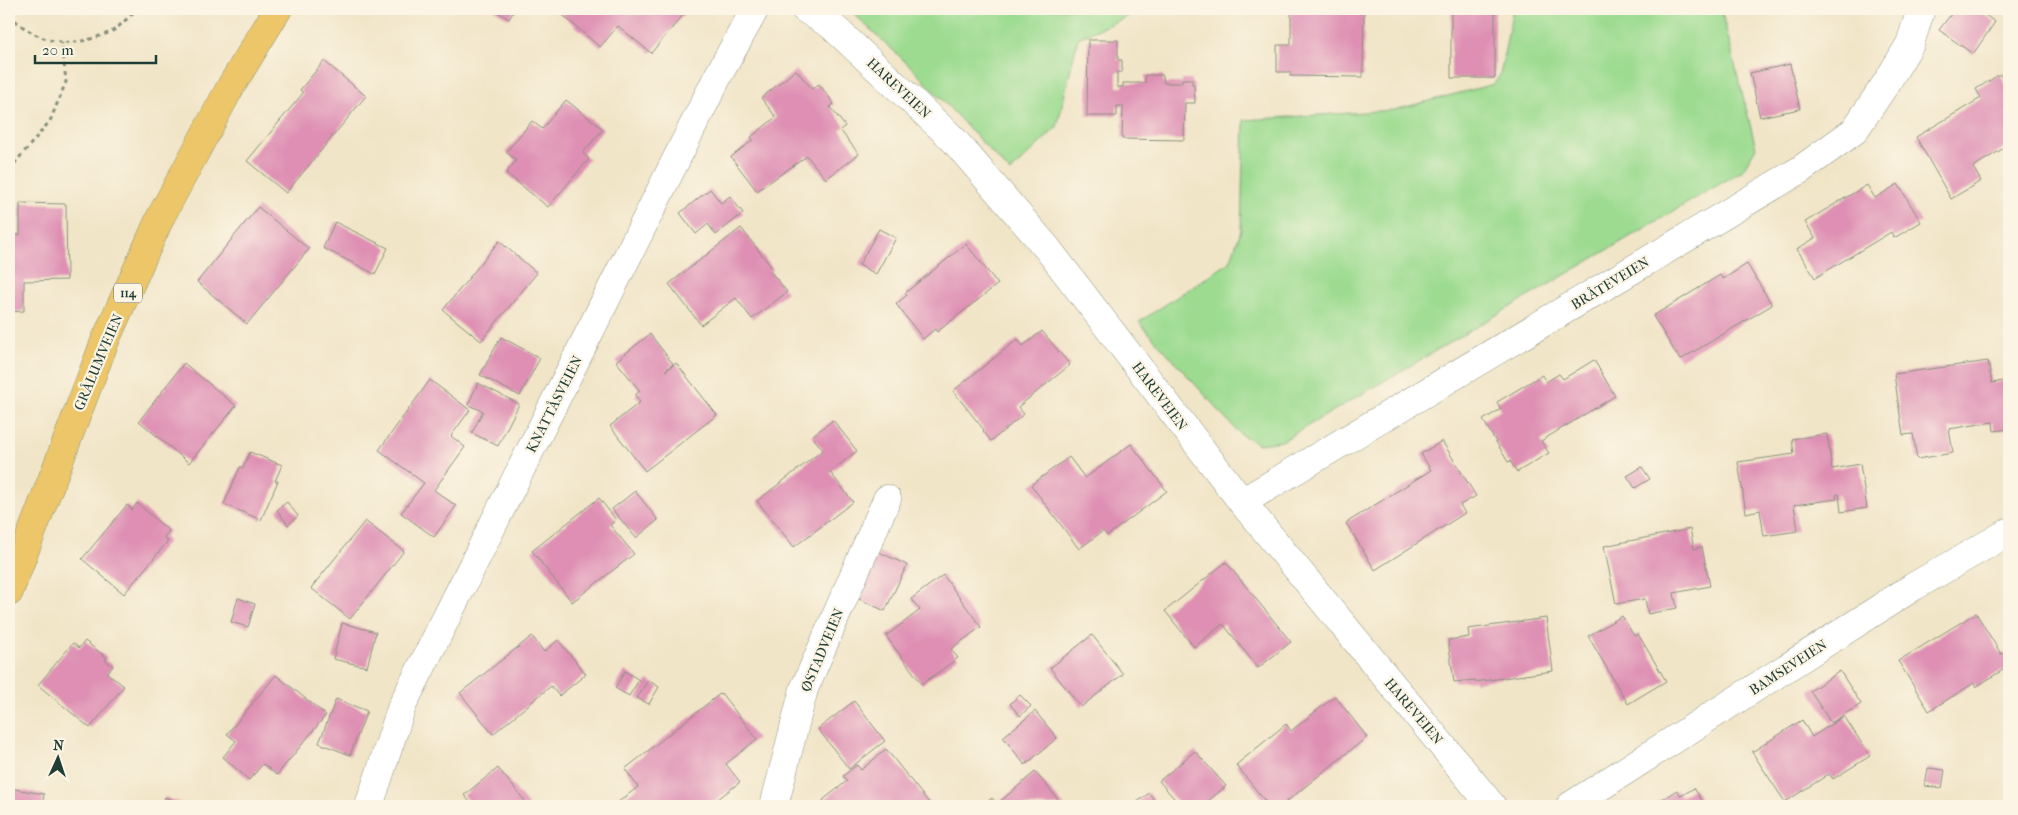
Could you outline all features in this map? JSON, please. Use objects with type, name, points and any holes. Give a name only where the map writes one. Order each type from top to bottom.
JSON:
[{"type":"main road","name":"GRÅLUMVEIEN","points":[[9,592],[105,342],[161,216],[231,86],[278,9]]},
{"type":"street","name":"KNATTÅSVEIEN","points":[[369,806],[402,706],[719,74],[755,9]]},
{"type":"street","name":"HAREVEIEN","points":[[805,9],[831,25],[954,139],[1047,248],[1242,502],[1492,806]]},
{"type":"street","name":"BRÅTEVEIEN","points":[[1242,502],[1800,170],[1854,130],[1910,44],[1922,9]]},
{"type":"street","name":"ØSTADVEIEN","points":[[774,806],[804,689],[887,499]]},
{"type":"street","name":"BAMSEVEIEN","points":[[1570,806],[1913,587],[2009,532]]},
{"type":"path","points":[[9,15],[20,25],[42,38],[62,43],[82,42],[111,32],[137,9]]},
{"type":"path","points":[[9,170],[50,122],[66,82],[62,43]]},
{"type":"green space","points":[[851,9],[1130,9],[1129,16],[1078,38],[1057,127],[1010,172],[911,67],[854,14]]},
{"type":"green space","points":[[1513,9],[1721,9],[1756,148],[1742,171],[1282,441],[1259,444],[1240,434],[1139,322],[1230,262],[1241,230],[1244,120],[1394,110],[1494,84],[1500,75]]},
{"type":"building","points":[[493,9],[515,9],[509,19]]},
{"type":"building","points":[[562,9],[678,9],[684,14],[651,53],[618,26],[600,47],[559,12]]},
{"type":"building","points":[[1291,9],[1364,9],[1363,77],[1290,76],[1290,72],[1277,72],[1277,45],[1291,45]]},
{"type":"building","points":[[1955,9],[1977,9],[1995,22],[1973,54],[1939,30]]},
{"type":"building","points":[[1451,10],[1495,10],[1495,78],[1451,78]]},
{"type":"building","points":[[1088,40],[1118,40],[1118,60],[1122,60],[1122,72],[1117,72],[1117,87],[1123,87],[1123,83],[1145,83],[1145,75],[1163,75],[1164,83],[1182,83],[1182,79],[1192,79],[1195,103],[1185,103],[1184,140],[1122,139],[1123,106],[1117,106],[1117,116],[1087,116]]},
{"type":"building","points":[[324,61],[366,96],[286,193],[247,161],[303,93],[300,90]]},
{"type":"building","points":[[1790,64],[1800,109],[1760,117],[1750,73]]},
{"type":"building","points":[[796,70],[812,89],[819,84],[834,104],[830,107],[845,126],[840,130],[859,154],[826,179],[807,156],[757,191],[731,157],[753,140],[751,137],[776,117],[761,98]]},
{"type":"building","points":[[2000,74],[2009,90],[2009,145],[1973,167],[1981,181],[1951,199],[1916,137],[1981,98],[1976,89]]},
{"type":"building","points":[[566,100],[603,129],[583,153],[589,159],[548,207],[506,173],[516,160],[506,152],[532,121],[542,129]]},
{"type":"building","points":[[1898,184],[1921,222],[1894,238],[1891,232],[1815,278],[1797,249],[1815,238],[1805,222],[1867,185],[1875,198]]},
{"type":"building","points":[[710,189],[721,203],[730,196],[743,213],[716,235],[708,224],[696,234],[680,213]]},
{"type":"building","points":[[20,203],[66,204],[67,280],[24,281],[24,311],[9,312],[9,235],[20,235]]},
{"type":"building","points":[[258,207],[309,249],[247,324],[197,282]]},
{"type":"building","points":[[335,222],[388,248],[375,274],[323,248]]},
{"type":"building","points":[[741,228],[773,269],[770,271],[787,292],[752,319],[736,298],[701,325],[669,284]]},
{"type":"building","points":[[879,229],[896,238],[876,274],[859,265]]},
{"type":"building","points":[[499,241],[537,273],[481,341],[443,310]]},
{"type":"building","points":[[966,244],[998,284],[937,332],[935,329],[923,339],[896,304],[907,295],[905,293]]},
{"type":"building","points":[[1747,264],[1772,305],[1680,360],[1653,316],[1720,275],[1723,279]]},
{"type":"building","points":[[1042,331],[1070,365],[1018,407],[1024,414],[991,441],[953,391],[1018,339],[1023,346]]},
{"type":"building","points":[[650,334],[673,364],[665,371],[676,363],[717,415],[645,471],[610,426],[640,402],[635,395],[640,391],[616,361]]},
{"type":"building","points":[[501,337],[540,358],[520,396],[480,375]]},
{"type":"building","points":[[1594,360],[1615,396],[1541,441],[1549,453],[1517,472],[1510,461],[1508,462],[1483,420],[1501,409],[1497,402],[1542,375],[1546,382],[1559,374],[1563,379]]},
{"type":"building","points":[[1988,361],[1992,383],[2009,380],[2009,429],[1994,431],[1993,422],[1949,429],[1953,453],[1917,459],[1913,434],[1903,435],[1894,374]]},
{"type":"building","points":[[184,363],[236,406],[189,463],[139,421]]},
{"type":"building","points":[[430,380],[470,410],[451,436],[465,447],[434,490],[456,506],[434,537],[401,513],[424,483],[379,450]]},
{"type":"building","points":[[478,383],[519,404],[498,446],[472,433],[483,411],[468,405]]},
{"type":"building","points":[[833,420],[857,451],[830,472],[853,502],[794,547],[757,501],[823,450],[812,436]]},
{"type":"building","points":[[1827,434],[1832,469],[1860,464],[1867,508],[1841,512],[1839,494],[1836,495],[1837,499],[1794,505],[1798,531],[1764,536],[1760,510],[1746,513],[1738,462],[1794,454],[1792,439]]},
{"type":"building","points":[[1442,441],[1476,496],[1460,505],[1465,513],[1375,570],[1346,523],[1431,470],[1421,454]]},
{"type":"building","points":[[1131,444],[1167,491],[1107,536],[1103,531],[1079,549],[1031,485],[1069,457],[1085,478]]},
{"type":"building","points":[[250,452],[282,465],[275,481],[278,481],[261,520],[224,504],[240,467],[243,468]]},
{"type":"building","points":[[1642,467],[1650,479],[1635,488],[1627,476]]},
{"type":"building","points":[[635,491],[658,520],[636,538],[612,509]]},
{"type":"building","points":[[599,498],[616,520],[610,525],[634,554],[572,602],[532,551]]},
{"type":"building","points":[[287,502],[298,516],[288,525],[277,510]]},
{"type":"building","points":[[137,503],[169,531],[164,537],[168,541],[124,594],[82,559],[127,505],[132,510]]},
{"type":"building","points":[[365,521],[404,551],[350,619],[311,588]]},
{"type":"building","points":[[1690,529],[1694,549],[1702,547],[1710,586],[1674,593],[1677,608],[1648,614],[1645,599],[1616,604],[1604,546]]},
{"type":"building","points":[[879,552],[907,565],[885,611],[857,598]]},
{"type":"building","points":[[1226,562],[1291,642],[1258,668],[1223,624],[1194,647],[1165,611]]},
{"type":"building","points":[[943,575],[981,627],[951,649],[958,658],[922,684],[886,636],[920,610],[911,599]]},
{"type":"building","points":[[238,598],[255,604],[248,627],[231,622]]},
{"type":"building","points":[[1976,613],[2001,654],[2004,653],[2009,661],[2009,666],[1976,687],[1974,683],[1929,711],[1898,661]]},
{"type":"building","points":[[1622,616],[1634,636],[1638,634],[1666,681],[1628,704],[1588,636]]},
{"type":"building","points":[[1546,618],[1553,671],[1475,682],[1475,680],[1454,682],[1448,640],[1469,637],[1468,629]]},
{"type":"building","points":[[342,623],[376,632],[367,667],[333,659]]},
{"type":"building","points":[[1092,635],[1123,674],[1081,707],[1050,668]]},
{"type":"building","points":[[532,636],[544,652],[558,640],[586,674],[559,696],[551,686],[493,734],[460,693]]},
{"type":"building","points":[[85,641],[107,658],[105,660],[113,666],[107,673],[124,686],[90,728],[38,685],[73,643],[79,648]]},
{"type":"building","points":[[625,671],[639,680],[629,696],[615,688]]},
{"type":"building","points":[[1840,671],[1861,704],[1831,723],[1810,691]]},
{"type":"building","points":[[276,675],[326,715],[277,775],[263,764],[249,780],[223,757],[236,741],[227,734]]},
{"type":"building","points":[[648,680],[659,687],[649,704],[637,698]]},
{"type":"building","points":[[721,693],[757,739],[726,764],[740,782],[709,806],[620,806],[617,803],[638,787],[625,769]]},
{"type":"building","points":[[1020,695],[1031,706],[1020,716],[1010,704]]},
{"type":"building","points":[[1335,696],[1367,737],[1281,806],[1269,806],[1236,765],[1286,724],[1291,731]]},
{"type":"building","points":[[336,699],[367,711],[350,755],[319,743]]},
{"type":"building","points":[[854,701],[885,741],[849,769],[818,729]]},
{"type":"building","points":[[1035,711],[1057,738],[1025,765],[1003,737]]},
{"type":"building","points":[[1844,716],[1870,756],[1833,779],[1829,774],[1785,802],[1752,752],[1802,720],[1812,737]]},
{"type":"building","points":[[886,749],[929,803],[924,806],[822,806],[825,804],[823,800],[847,781],[843,776],[857,765],[861,770]]},
{"type":"building","points":[[1195,751],[1226,786],[1202,806],[1181,806],[1159,781]]},
{"type":"building","points":[[498,768],[529,806],[468,806],[472,804],[464,795]]},
{"type":"building","points":[[1928,768],[1945,770],[1942,788],[1925,786]]},
{"type":"building","points":[[1035,772],[1064,806],[983,806],[992,798],[997,804]]},
{"type":"building","points":[[9,788],[44,794],[42,806],[9,806]]},
{"type":"building","points":[[1694,788],[1705,806],[1653,805],[1677,790],[1681,796]]},
{"type":"building","points":[[1149,793],[1159,806],[1132,806]]},
{"type":"building","points":[[165,797],[188,806],[162,806]]}]
